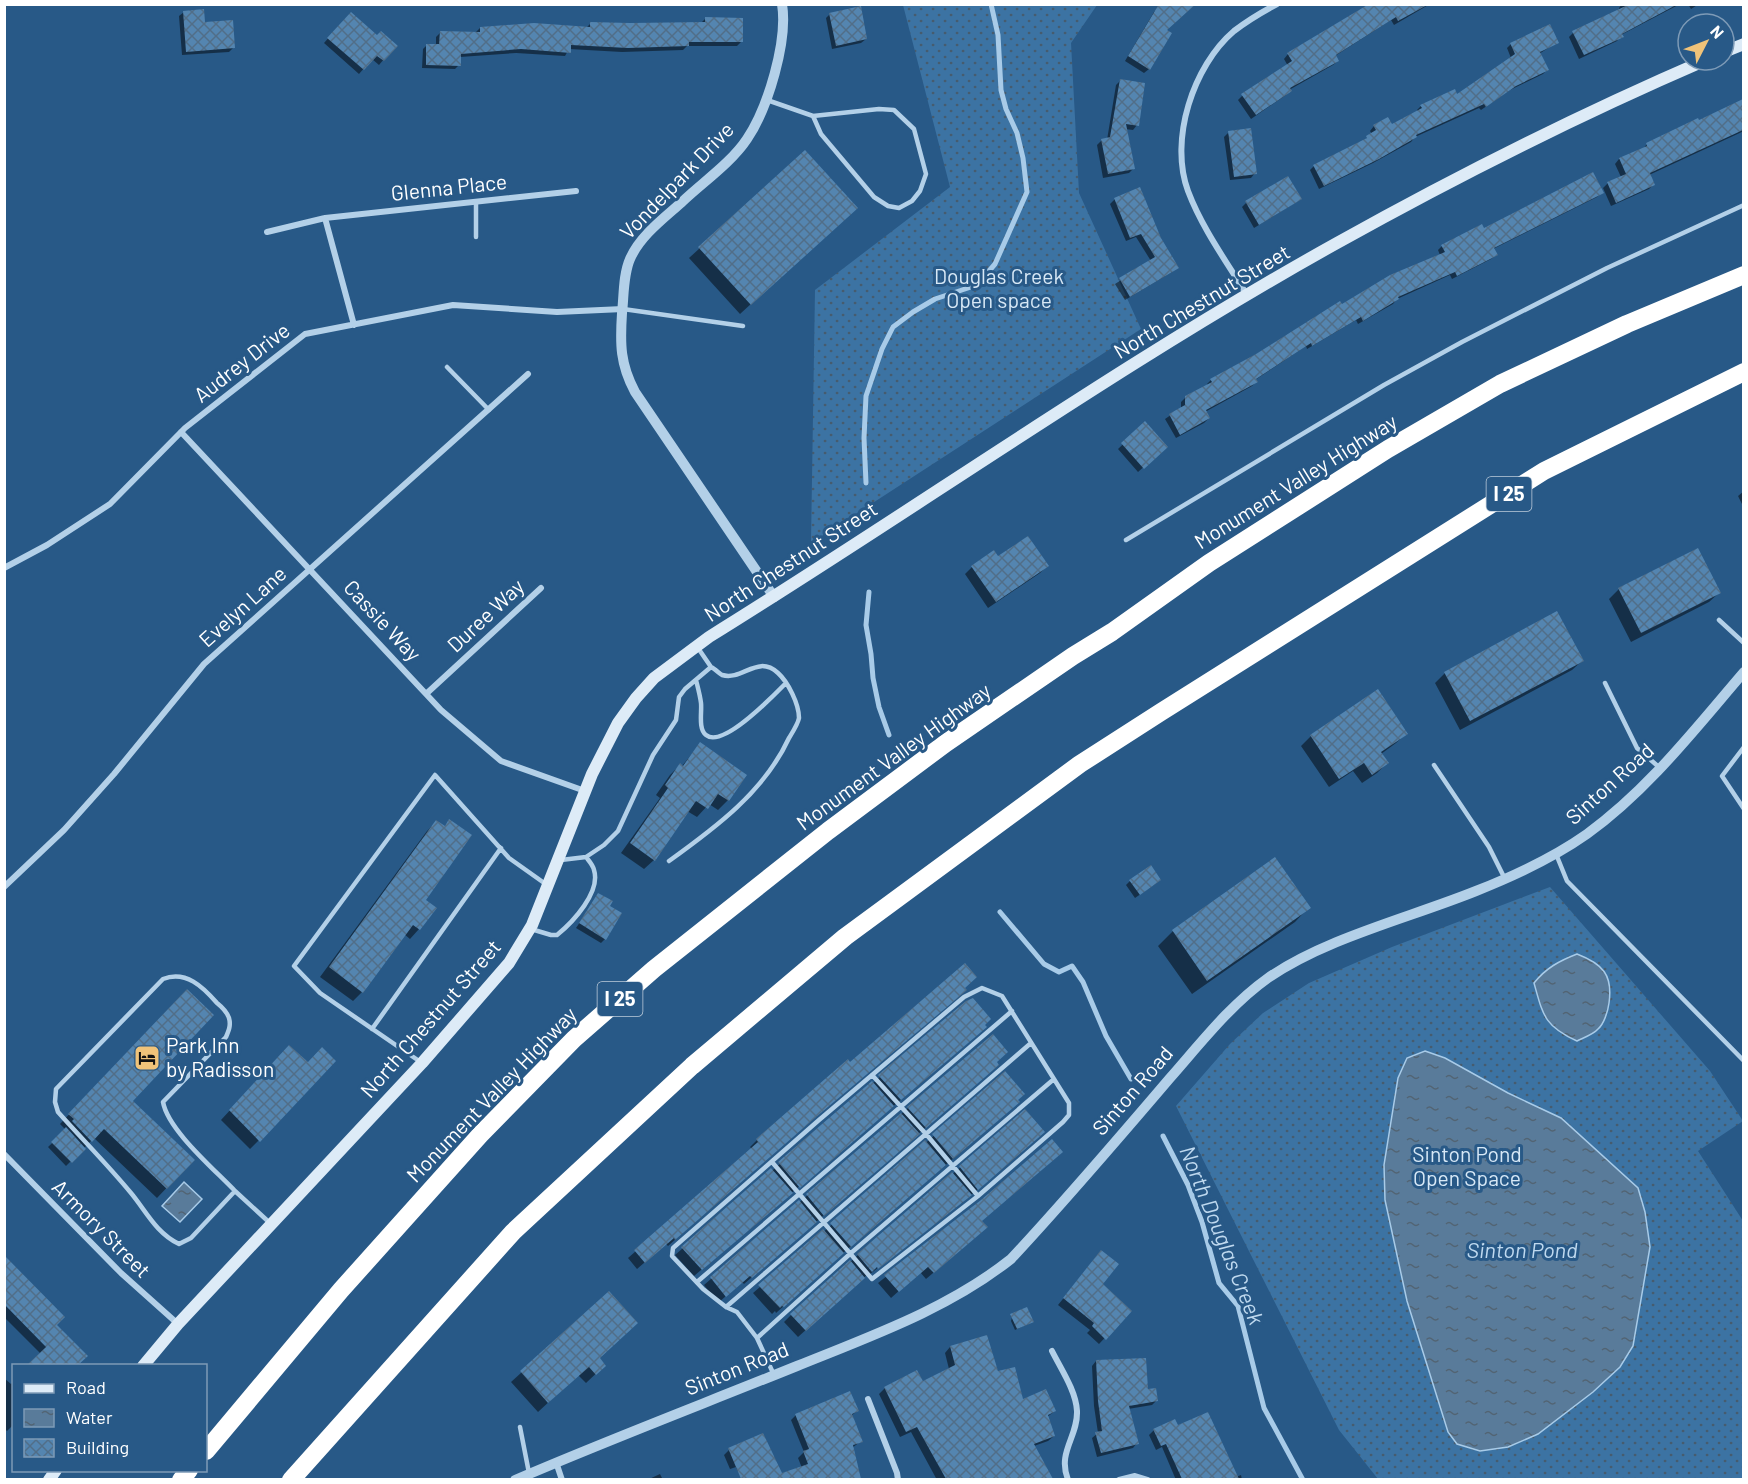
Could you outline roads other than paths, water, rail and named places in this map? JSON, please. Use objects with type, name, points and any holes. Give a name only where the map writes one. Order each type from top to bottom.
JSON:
[{"type":"highway","name":"Monument Valley Highway","points":[[207,1450],[340,1290],[480,1136],[574,1039],[654,969],[828,831],[946,743],[1112,632],[1209,563],[1388,449],[1500,384],[1627,324],[1743,275]]},
{"type":"highway","name":"I 25","points":[[291,1479],[513,1233],[692,1066],[845,937],[1080,764],[1544,471],[1743,372]]},
{"type":"main road","name":"North Chestnut Street","points":[[144,1364],[178,1324],[422,1063],[518,951],[531,929],[612,733],[628,708],[654,678],[696,646],[1018,437],[1247,295],[1441,186],[1678,72]]},
{"type":"street","name":"Vondelpark Drive","points":[[774,597],[635,392],[626,376],[621,358],[624,282],[629,260],[652,229],[747,140],[757,120],[776,68],[782,42],[784,15],[782,4]]},
{"type":"street","points":[[1247,295],[1199,215],[1188,190],[1184,179],[1181,141],[1185,114],[1213,55],[1233,32],[1277,4]]},
{"type":"street","name":"Glenna Place","points":[[267,232],[325,218],[576,191]]},
{"type":"street","points":[[325,218],[354,325]]},
{"type":"street","name":"Audrey Drive","points":[[4,568],[47,545],[110,504],[182,432],[305,334],[453,305],[557,312],[622,309]]},
{"type":"street","name":"Evelyn Lane","points":[[4,887],[64,830],[114,774],[204,664],[528,374]]},
{"type":"street","name":"Cassie Way","points":[[182,432],[441,710],[501,761],[586,792]]},
{"type":"street","name":"Duree Way","points":[[426,694],[541,588]]},
{"type":"street","name":"Sinton Road","points":[[515,1479],[531,1476],[556,1462],[944,1304],[971,1288],[1011,1259],[1210,1033],[1236,1005],[1265,980],[1291,964],[1328,947],[1505,879],[1556,854],[1613,814],[1660,768],[1743,672]]},
{"type":"street","name":"Armory Street","points":[[4,1154],[121,1273],[178,1324]]},
{"type":"street","points":[[1052,1351],[1076,1401],[1077,1414],[1064,1458],[1068,1479]]},
{"type":"street","points":[[868,1399],[898,1479]]},
{"type":"street","points":[[556,1462],[562,1479]]},
{"type":"street","points":[[1119,1479],[1135,1476],[1148,1479]]},
{"type":"lane","points":[[765,99],[813,116],[879,109],[894,110],[914,129],[926,174],[920,191],[912,201],[899,208],[888,206],[874,197],[821,134],[813,116]]},
{"type":"lane","points":[[476,202],[476,237]]},
{"type":"lane","points":[[1126,540],[1374,390],[1462,342],[1607,268],[1743,205]]},
{"type":"lane","points":[[622,309],[743,326]]},
{"type":"lane","points":[[447,367],[489,410]]},
{"type":"lane","points":[[1719,620],[1743,644]]},
{"type":"lane","points":[[669,861],[708,834],[750,796],[783,751],[799,718],[792,691],[779,673],[768,666],[759,666],[730,675],[722,675],[711,667],[696,646]]},
{"type":"lane","points":[[559,860],[586,857],[618,831],[652,754],[676,720],[679,697],[711,667]]},
{"type":"lane","points":[[696,680],[701,703],[702,728],[706,735],[712,737],[722,735],[746,722],[786,683]]},
{"type":"lane","points":[[1605,683],[1637,748],[1660,768]]},
{"type":"lane","points":[[1743,747],[1722,776],[1743,809]]},
{"type":"lane","points":[[1434,765],[1489,847],[1505,879]]},
{"type":"lane","points":[[422,1063],[320,993],[294,966],[435,775],[509,858],[549,886]]},
{"type":"lane","points":[[372,1029],[501,848]]},
{"type":"lane","points":[[1556,854],[1567,881],[1743,1061]]},
{"type":"lane","points":[[531,929],[557,935],[581,911],[595,885],[594,870],[586,857]]},
{"type":"lane","points":[[235,1191],[191,1238],[178,1244],[170,1240],[145,1215],[132,1194],[58,1112],[55,1102],[56,1089],[163,979],[172,976],[188,979],[201,986],[228,1015],[230,1026],[226,1037],[164,1102],[165,1110],[175,1128],[235,1191],[271,1224]]},
{"type":"lane","points":[[771,1162],[872,1279],[978,1196],[1069,1115],[1069,1103],[1002,996],[982,988],[973,991],[872,1075],[771,1162],[673,1248],[672,1256],[697,1282],[726,1307],[737,1312],[757,1338],[774,1375]]},
{"type":"lane","points":[[697,1282],[1012,1011]]},
{"type":"lane","points":[[726,1307],[1031,1043]]},
{"type":"lane","points":[[872,1075],[978,1196]]},
{"type":"lane","points":[[757,1338],[851,1253],[1054,1079]]},
{"type":"lane","points":[[520,1427],[531,1476]]},
{"type":"water","points":[[1577,954],[1600,967],[1607,978],[1610,993],[1608,1010],[1600,1027],[1594,1033],[1577,1041],[1566,1036],[1546,1018],[1534,983],[1553,966]]},
{"type":"water","name":"Sinton Pond","points":[[1425,1051],[1445,1058],[1508,1093],[1561,1118],[1638,1188],[1645,1212],[1650,1247],[1633,1346],[1620,1367],[1593,1392],[1538,1434],[1508,1447],[1480,1451],[1457,1444],[1448,1432],[1407,1301],[1385,1200],[1384,1165],[1398,1078],[1407,1058]]},
{"type":"water","points":[[184,1182],[202,1199],[180,1222],[162,1206]]},
{"type":"waterway","name":"North Douglas Creek","points":[[866,483],[864,438],[866,396],[882,349],[893,327],[935,299],[977,285],[995,264],[1027,192],[1017,133],[1006,109],[1001,90],[998,35],[991,4]]},
{"type":"waterway","name":"North Douglas Creek","points":[[869,592],[866,625],[873,678],[879,707],[889,735]]},
{"type":"waterway","name":"North Douglas Creek","points":[[1000,912],[1044,964],[1059,972],[1072,966],[1083,982],[1106,1036],[1131,1079]]},
{"type":"waterway","name":"North Douglas Creek","points":[[1163,1136],[1188,1185],[1202,1222],[1219,1283],[1238,1306],[1264,1408],[1303,1480]]},
{"type":"place","name":"Park Inn by Radisson","points":[[147,1058]]},
{"type":"park label","name":"Douglas Creek Open space","points":[[999,289]]},
{"type":"park label","name":"Sinton Pond Open Space","points":[[1467,1167]]}]
